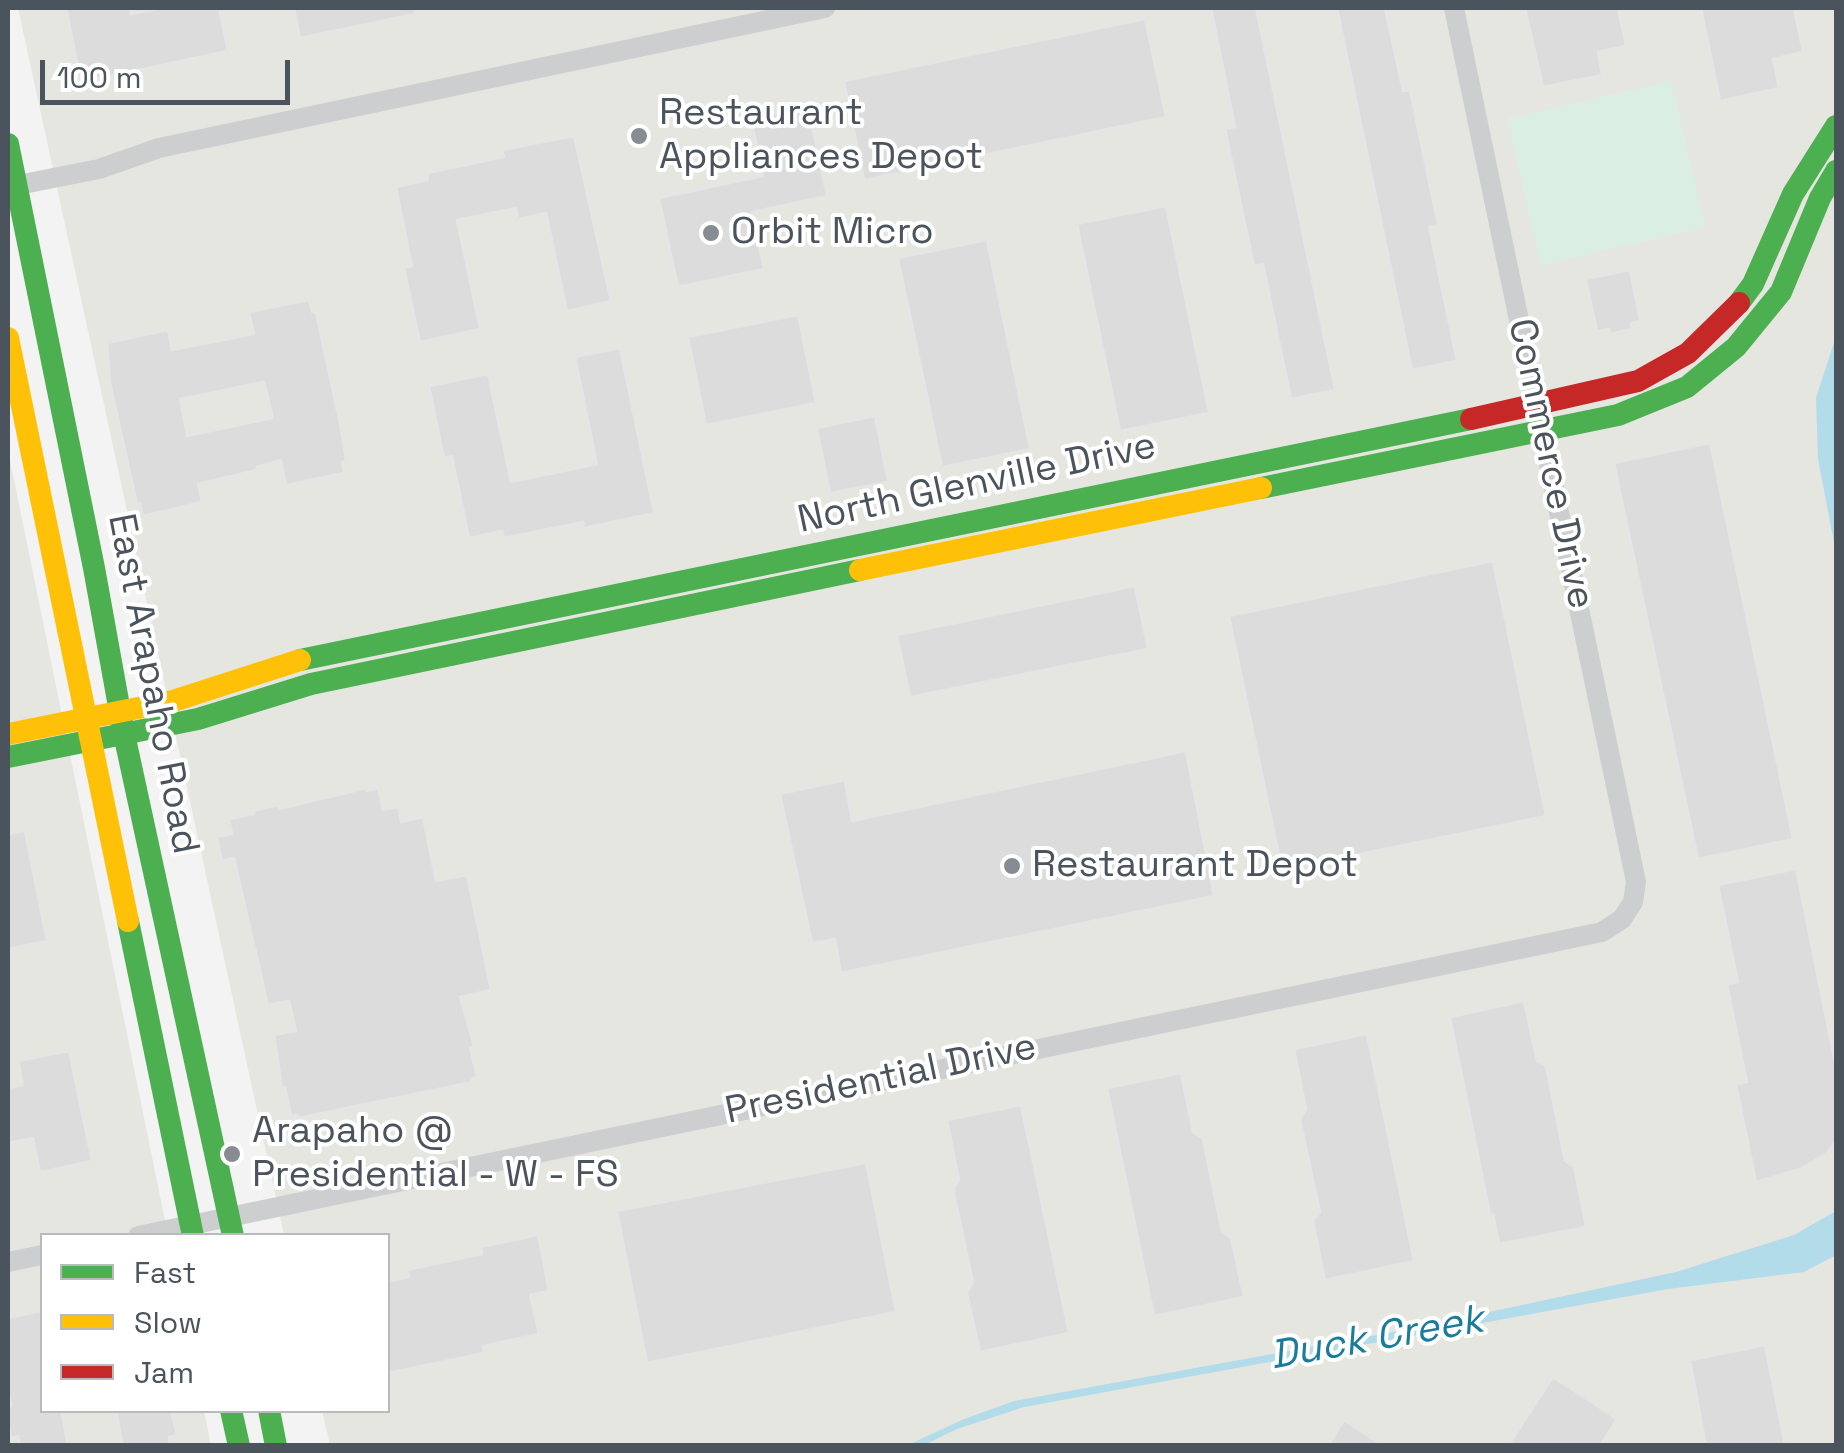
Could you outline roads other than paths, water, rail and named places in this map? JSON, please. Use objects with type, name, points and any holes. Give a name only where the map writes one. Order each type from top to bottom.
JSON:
[{"type":"street","points":[[12,186],[99,169],[170,145],[825,8]]},
{"type":"street","name":"Commerce Drive","points":[[1454,8],[1636,882],[1633,902],[1622,919]]},
{"type":"street","name":"North Glenville Drive","points":[[8,757],[86,729],[121,710],[221,688],[268,668],[336,652],[1376,440],[1638,381],[1678,360],[1714,330],[1753,284],[1793,194],[1836,126]]},
{"type":"street","name":"East Arapaho Road","points":[[8,144],[12,186],[124,734],[231,1226]]},
{"type":"street","name":"North Glenville Drive","points":[[8,734],[86,729],[124,734],[198,719],[269,695],[343,678],[1618,416],[1687,387],[1717,365],[1763,317],[1780,292],[1836,170]]},
{"type":"street","name":"East Arapaho Road","points":[[8,338],[192,1230]]},
{"type":"street","points":[[1351,471],[1376,440]]},
{"type":"street","points":[[1254,465],[1259,490]]},
{"type":"street","points":[[927,530],[934,557]]},
{"type":"street","points":[[725,572],[730,598]]},
{"type":"street","points":[[688,579],[692,605]]},
{"type":"street","points":[[336,652],[343,678]]},
{"type":"street","points":[[121,894],[135,908],[148,940],[176,970]]},
{"type":"street","name":"Presidential Drive","points":[[165,1233],[231,1226],[1586,936],[1602,932],[1622,919]]},
{"type":"street","points":[[8,1262],[40,1255]]},
{"type":"street","points":[[232,1413],[238,1446]]},
{"type":"street","points":[[270,1413],[276,1446]]},
{"type":"water","points":[[1836,336],[1836,553],[1818,459],[1816,398]]},
{"type":"water","name":"Duck Creek","points":[[1836,1211],[1836,1255],[1804,1272],[1668,1289],[1024,1407],[957,1429],[924,1445],[908,1445],[1014,1401],[1415,1328],[1676,1272],[1794,1235]]},
{"type":"place","name":"Restaurant Appliances Depot","points":[[639,136]]},
{"type":"place","name":"Orbit Micro","points":[[711,233]]},
{"type":"place","name":"Restaurant Depot","points":[[1012,866]]},
{"type":"place","name":"Arapaho @ Presidential - W - FS","points":[[232,1154]]}]
